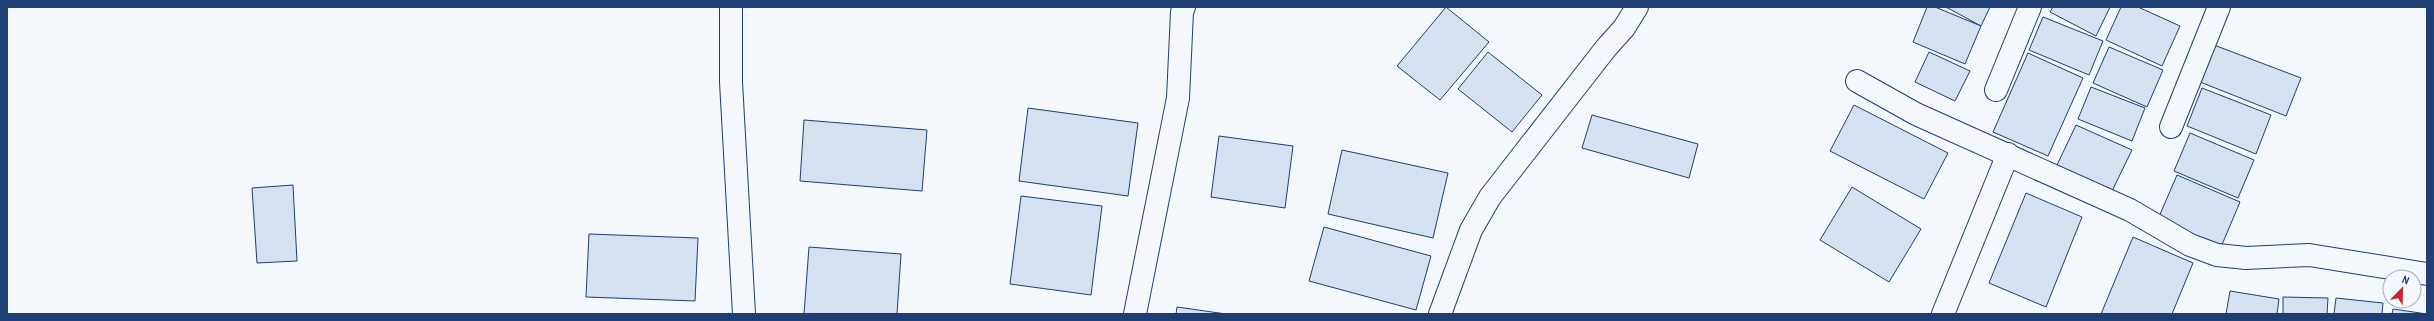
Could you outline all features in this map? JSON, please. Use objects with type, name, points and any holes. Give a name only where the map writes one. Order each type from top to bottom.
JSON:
[{"type":"street","points":[[731,7],[731,82],[744,314]]},
{"type":"street","points":[[1440,314],[1471,230],[1490,197],[1606,48],[1624,28],[1636,7]]},
{"type":"street","points":[[1996,90],[2030,7]]},
{"type":"street","points":[[2171,127],[2219,7]]},
{"type":"street","points":[[1135,314],[1178,98],[1181,9]]},
{"type":"street","points":[[1857,81],[1916,114],[2130,210],[2190,245],[2218,255],[2246,258],[2309,255],[2427,274]]},
{"type":"street","points":[[1943,314],[2008,154]]},
{"type":"building","points":[[1446,7],[1489,42],[1440,100],[1397,66]]},
{"type":"building","points":[[1927,7],[1935,7],[1981,26],[1965,64],[1913,42]]},
{"type":"building","points":[[1946,7],[1990,7],[1981,26]]},
{"type":"building","points":[[2053,7],[2110,7],[2096,36],[2050,12]]},
{"type":"building","points":[[2121,7],[2138,7],[2180,26],[2162,66],[2106,40]]},
{"type":"building","points":[[2043,17],[2103,41],[2089,75],[2029,50]]},
{"type":"building","points":[[2214,45],[2301,78],[2286,116],[2200,82]]},
{"type":"building","points":[[2109,47],[2163,70],[2147,107],[2093,83]]},
{"type":"building","points":[[1488,52],[1542,95],[1512,132],[1458,89]]},
{"type":"building","points":[[1929,52],[1970,71],[1955,101],[1915,82]]},
{"type":"building","points":[[2028,53],[2083,78],[2048,156],[1993,132]]},
{"type":"building","points":[[2091,87],[2145,108],[2132,141],[2078,119]]},
{"type":"building","points":[[2202,88],[2271,115],[2256,154],[2187,126]]},
{"type":"building","points":[[1854,105],[1948,153],[1924,199],[1830,151]]},
{"type":"building","points":[[1028,108],[1138,123],[1128,196],[1019,181]]},
{"type":"building","points":[[1592,115],[1698,144],[1689,178],[1582,148]]},
{"type":"building","points":[[804,120],[927,130],[922,191],[800,181]]},
{"type":"building","points":[[2076,125],[2132,150],[2112,191],[2057,165]]},
{"type":"building","points":[[2190,133],[2254,160],[2238,198],[2174,171]]},
{"type":"building","points":[[1219,136],[1293,146],[1285,208],[1211,197]]},
{"type":"building","points":[[1342,150],[1448,173],[1433,238],[1328,214]]},
{"type":"building","points":[[2177,175],[2240,202],[2221,247],[2158,219]]},
{"type":"building","points":[[293,185],[297,261],[257,263],[252,188]]},
{"type":"building","points":[[1852,187],[1921,229],[1889,282],[1820,240]]},
{"type":"building","points":[[2026,193],[2082,217],[2046,307],[1989,283]]},
{"type":"building","points":[[1021,196],[1102,206],[1091,295],[1010,284]]},
{"type":"building","points":[[1324,227],[1431,256],[1416,310],[1309,281]]},
{"type":"building","points":[[589,234],[698,238],[695,301],[586,297]]},
{"type":"building","points":[[2133,237],[2193,263],[2172,314],[2101,314]]},
{"type":"building","points":[[809,247],[901,254],[897,314],[804,314]]},
{"type":"building","points":[[2230,291],[2279,299],[2277,314],[2226,314]]},
{"type":"building","points":[[2283,297],[2328,298],[2327,314],[2283,314]]},
{"type":"building","points":[[2336,298],[2382,303],[2382,314],[2334,314]]},
{"type":"building","points":[[1177,307],[1226,314],[1176,314]]},
{"type":"building","points":[[2393,309],[2427,314],[2392,314]]}]
